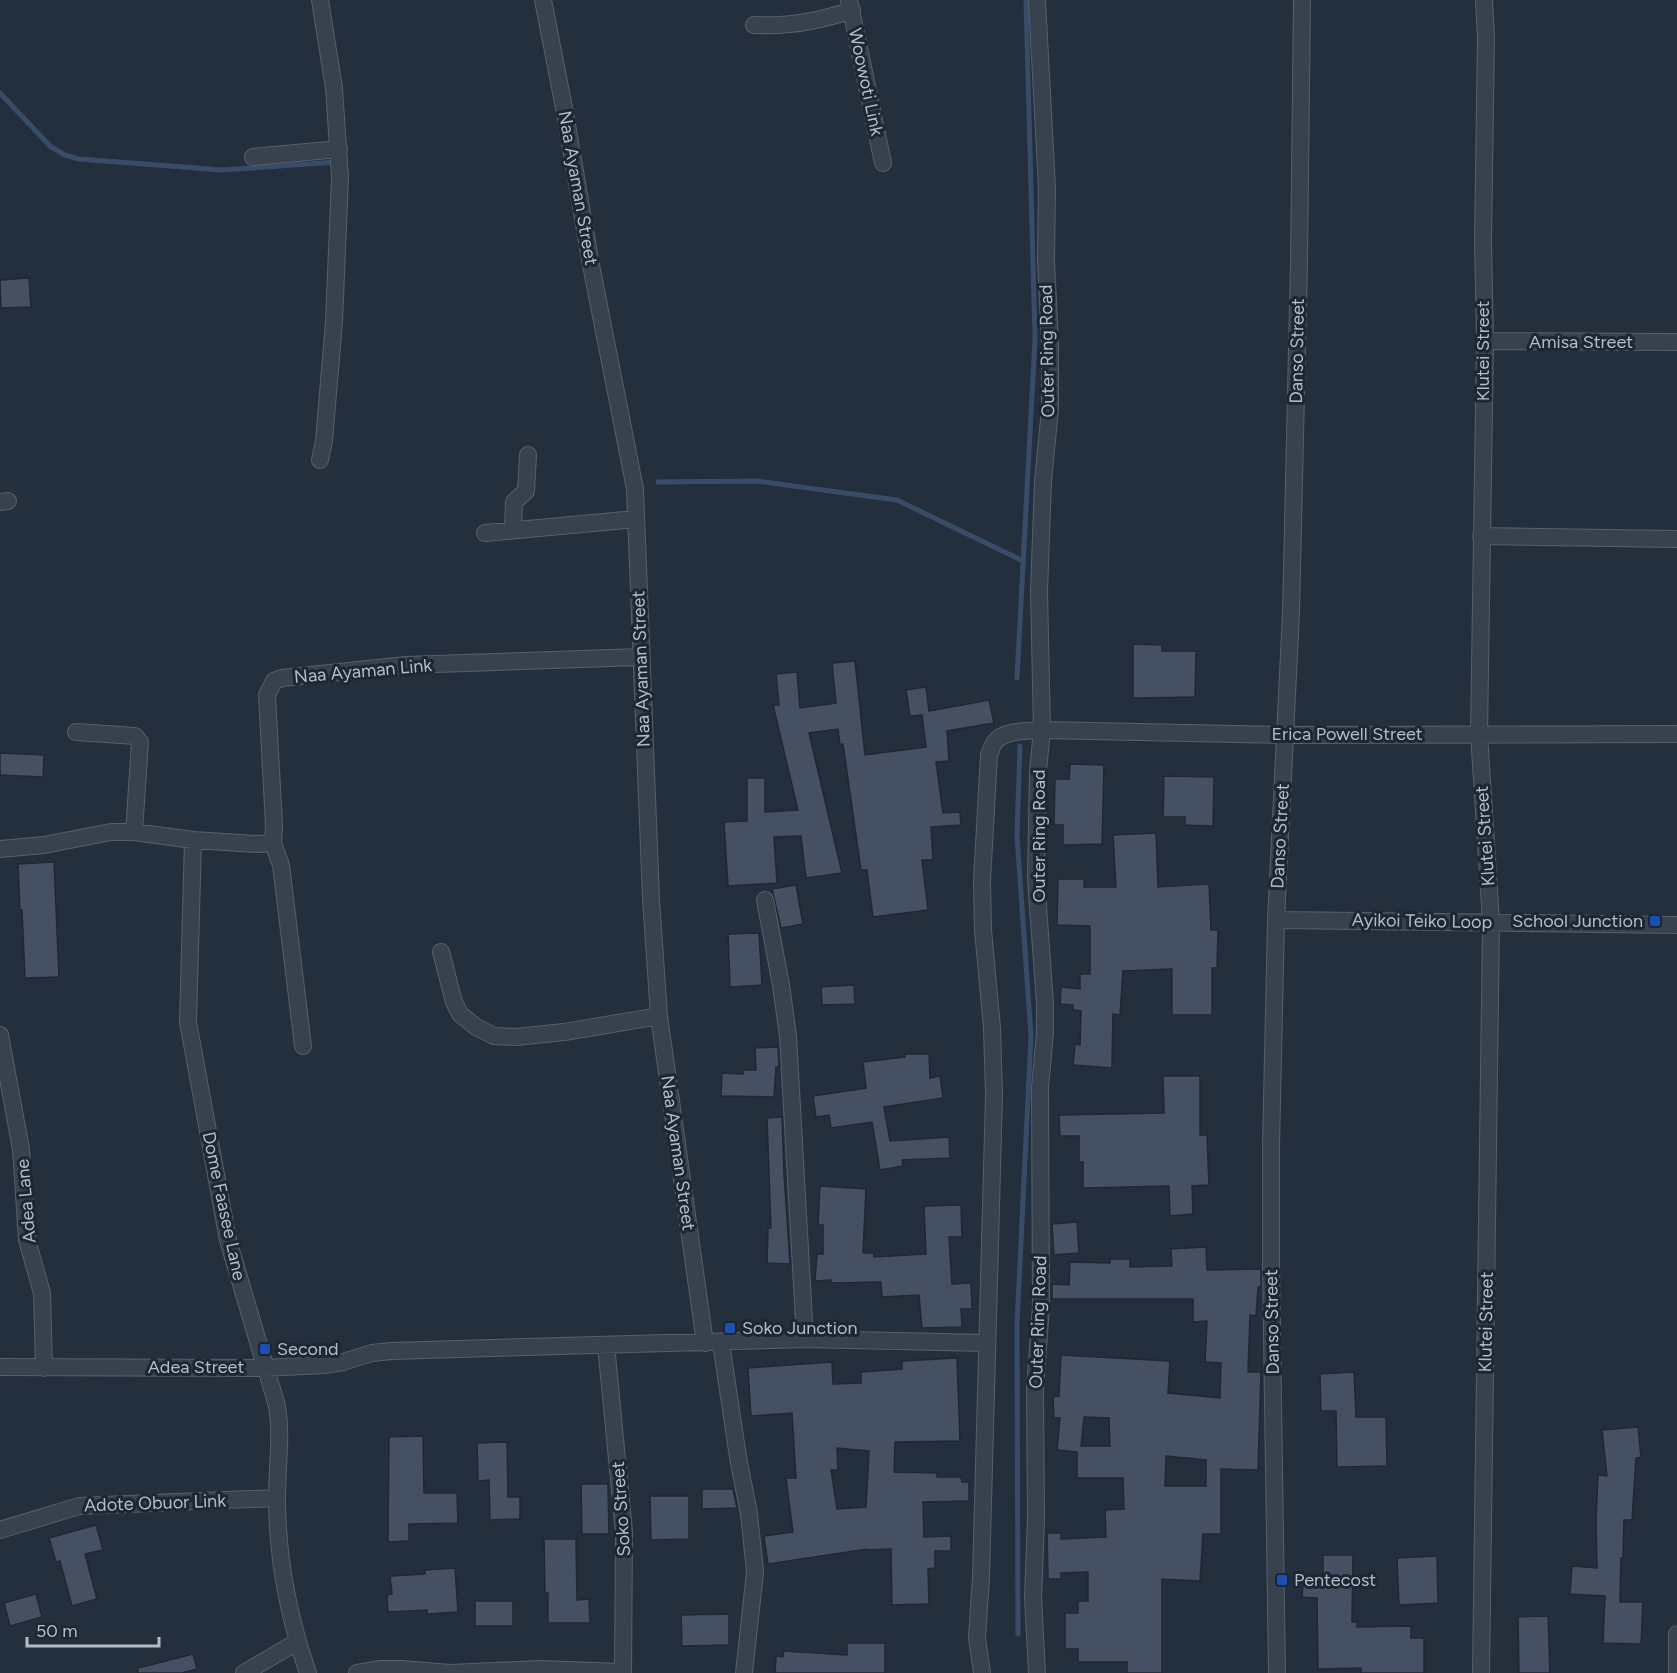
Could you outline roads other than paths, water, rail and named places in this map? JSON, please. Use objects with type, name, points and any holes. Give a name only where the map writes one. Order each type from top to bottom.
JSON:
[{"type":"street","points":[[320,0],[334,88],[340,177],[334,322],[324,441],[320,460]]},
{"type":"street","name":"Naa Ayaman Street","points":[[543,0],[591,265],[633,471],[651,898],[659,1016],[713,1343],[748,1514],[755,1572],[744,1673]]},
{"type":"street","name":"Outer Ring Road","points":[[1037,0],[1047,188],[1046,261],[1050,344],[1050,409],[1043,481],[1039,591],[1042,730],[1038,771],[1036,878],[1045,1004],[1040,1088],[1041,1306],[1035,1389],[1036,1518],[1033,1597],[1037,1673]]},
{"type":"street","name":"Danso Street","points":[[1277,1673],[1271,1266],[1276,920],[1291,613],[1302,0]]},
{"type":"street","name":"Klutei Street","points":[[1481,1673],[1491,922],[1479,734],[1485,341],[1483,241],[1486,49],[1484,0]]},
{"type":"street","points":[[754,25],[774,26],[829,18],[850,5]]},
{"type":"street","name":"Woowoti Link","points":[[850,5],[883,164]]},
{"type":"street","points":[[254,157],[339,154]]},
{"type":"street","name":"Amisa Street","points":[[1485,341],[1677,342]]},
{"type":"street","points":[[513,530],[514,502],[526,491],[528,455]]},
{"type":"street","points":[[485,533],[636,519]]},
{"type":"street","points":[[1481,537],[1677,539]]},
{"type":"street","name":"Naa Ayaman Link","points":[[273,843],[267,695],[274,681],[282,678],[406,665],[640,657]]},
{"type":"street","name":"Erica Powell Street","points":[[986,1342],[994,1095],[982,881],[989,755],[995,741],[1017,732],[1042,730],[1286,735],[1677,734]]},
{"type":"street","points":[[76,732],[135,736],[140,742],[134,832]]},
{"type":"street","points":[[0,849],[53,843],[111,832],[134,832],[193,840],[273,843],[282,874],[303,1046]]},
{"type":"street","name":"Dome Faasee Lane","points":[[193,840],[188,1022],[228,1240],[277,1406],[280,1425],[277,1498],[285,1583],[297,1642],[308,1673]]},
{"type":"street","points":[[765,900],[788,1036],[805,1339]]},
{"type":"street","name":"Ayikoi Teiko Loop","points":[[1276,920],[1677,925]]},
{"type":"street","points":[[441,952],[454,1002],[460,1014],[476,1027],[494,1036],[516,1037],[564,1032],[659,1016]]},
{"type":"street","name":"Adea Lane","points":[[0,1035],[21,1149],[27,1240],[42,1293],[44,1368]]},
{"type":"street","name":"Adea Street","points":[[0,1367],[264,1368],[324,1365],[372,1353],[391,1351],[805,1339],[986,1342]]},
{"type":"street","points":[[982,1673],[977,1638],[981,1577],[986,1342]]},
{"type":"street","name":"Soko Street","points":[[606,1345],[624,1532],[623,1672]]},
{"type":"street","name":"Adote Obuor Link","points":[[0,1530],[79,1506],[277,1498]]},
{"type":"street","points":[[1677,1634],[1677,1673]]},
{"type":"street","points":[[244,1673],[297,1642]]},
{"type":"street","points":[[357,1673],[401,1669],[450,1673],[539,1669],[623,1672]]},
{"type":"waterway","points":[[1017,678],[1035,339],[1026,0]]},
{"type":"waterway","points":[[0,93],[51,147],[65,155],[79,159],[222,170],[337,162]]},
{"type":"waterway","points":[[658,482],[757,481],[897,500],[1023,561]]},
{"type":"waterway","points":[[1018,1634],[1017,1324],[1031,1036],[1017,836],[1020,746]]},
{"type":"place","name":"School Junction","points":[[1655,921]]},
{"type":"place","name":"Soko Junction","points":[[730,1328]]},
{"type":"place","name":"Second","points":[[265,1349]]},
{"type":"place","name":"Pentecost","points":[[1282,1580]]}]
